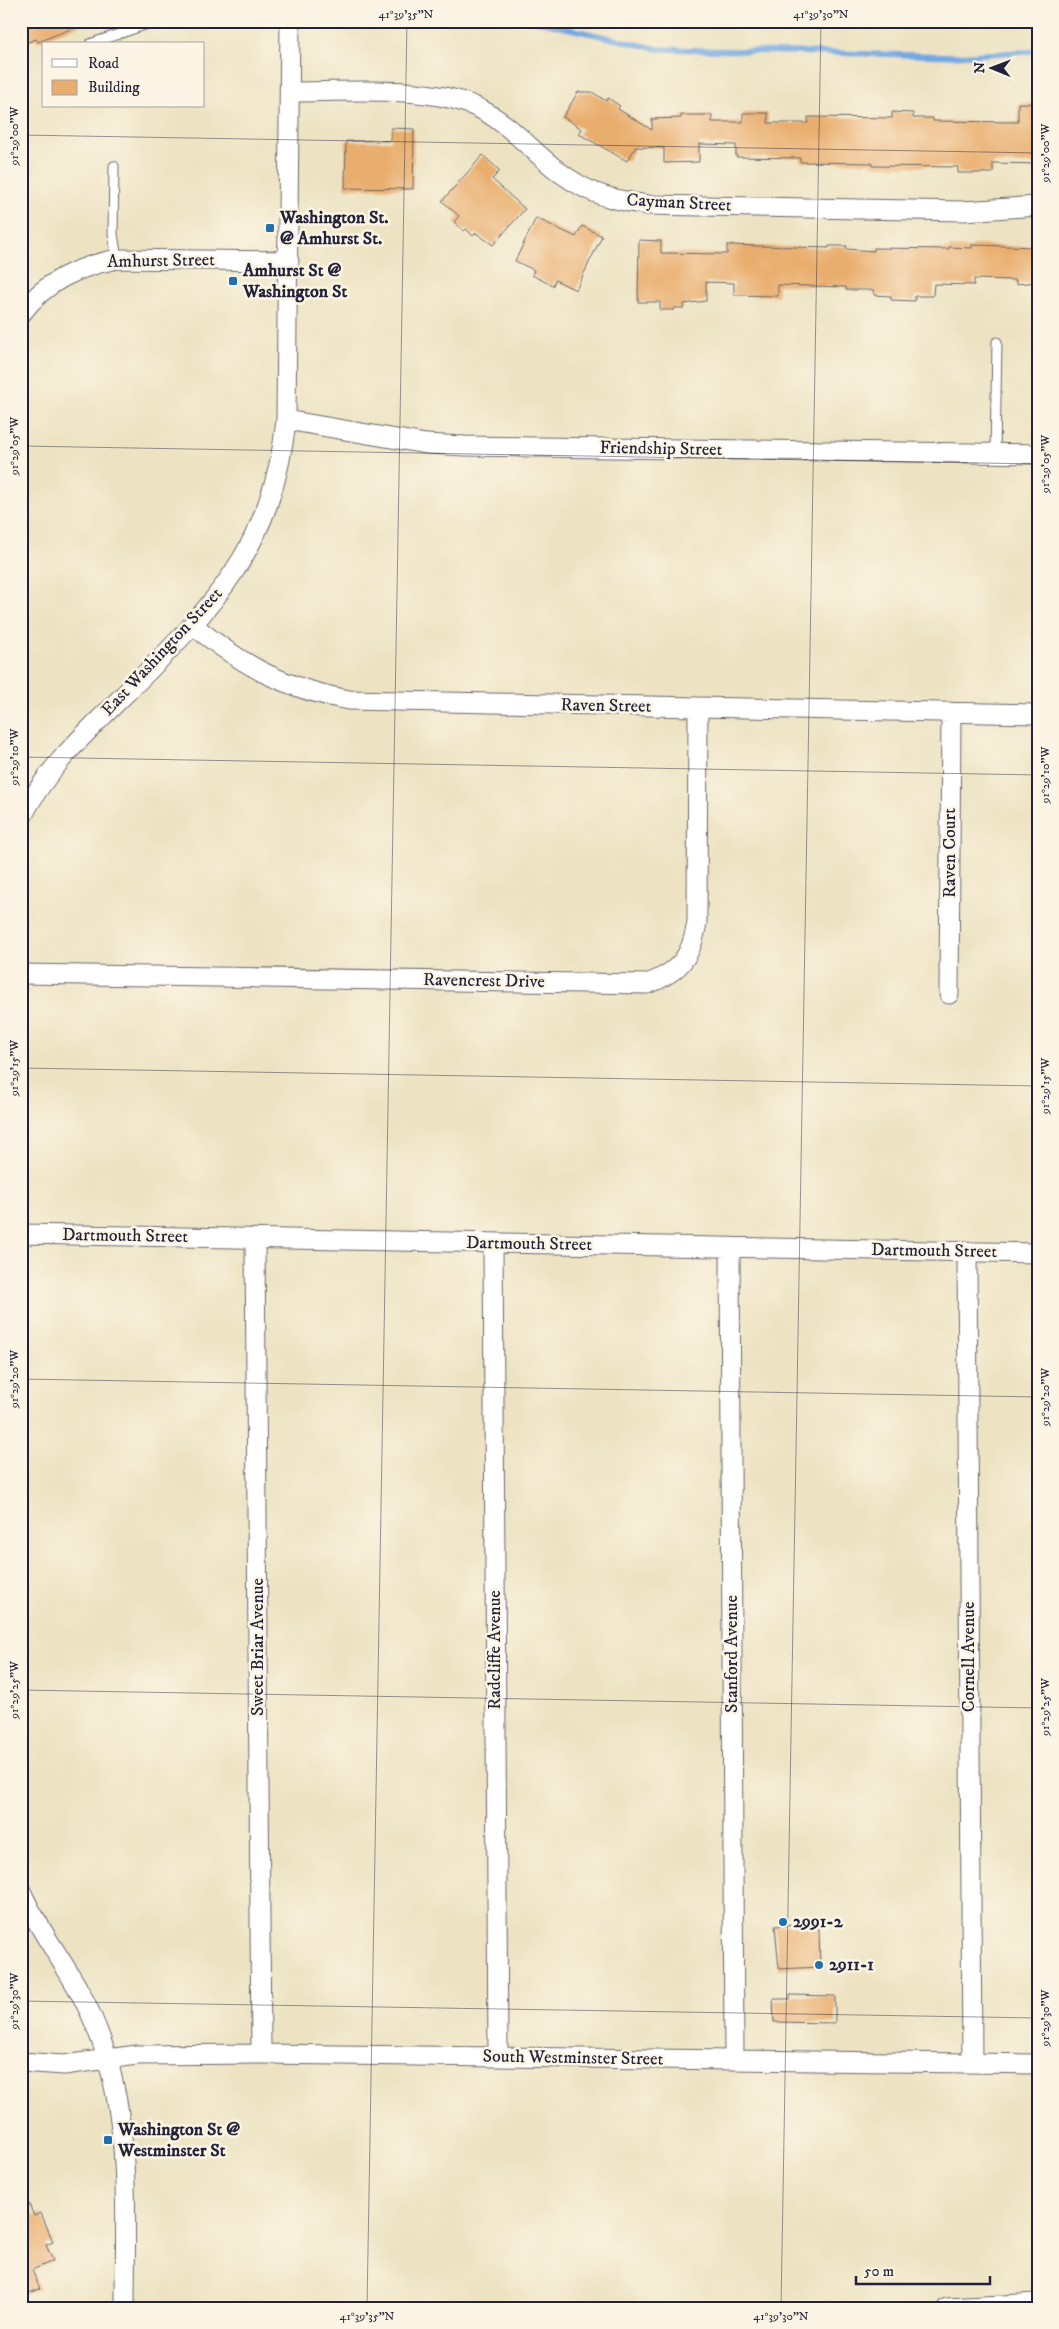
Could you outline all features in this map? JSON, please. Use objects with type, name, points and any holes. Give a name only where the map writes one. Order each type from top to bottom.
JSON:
[{"type":"street","name":"East Washington Street","points":[[21,819],[47,777],[66,752],[193,625],[221,592],[252,541],[277,476],[286,420],[291,92],[290,21]]},
{"type":"street","name":"Cayman Street","points":[[291,92],[415,93],[456,100],[495,116],[575,183],[599,195],[648,205],[963,211],[1038,206]]},
{"type":"street","name":"Amhurst Street","points":[[23,310],[54,281],[90,265],[117,259],[289,261]]},
{"type":"street","name":"Friendship Street","points":[[286,420],[426,444],[465,446],[1038,454]]},
{"type":"street","name":"Raven Street","points":[[193,625],[224,651],[254,670],[288,685],[322,695],[349,700],[1038,714]]},
{"type":"street","name":"Ravencrest Drive","points":[[21,974],[647,984],[663,978],[677,968],[687,957],[694,941],[697,922],[698,708]]},
{"type":"street","name":"Raven Court","points":[[949,994],[951,712]]},
{"type":"street","name":"Dartmouth Street","points":[[21,1234],[1038,1252]]},
{"type":"street","name":"Sweet Briar Avenue","points":[[255,1239],[261,2054]]},
{"type":"street","name":"Radcliffe Avenue","points":[[493,1243],[498,2057]]},
{"type":"street","name":"Stanford Avenue","points":[[730,1247],[734,2060]]},
{"type":"street","name":"Cornell Avenue","points":[[967,1251],[972,2063]]},
{"type":"street","points":[[21,1892],[51,1948],[72,1978],[92,2017],[108,2059],[119,2102],[126,2160],[124,2308]]},
{"type":"street","name":"South Westminster Street","points":[[21,2062],[64,2065],[136,2055],[261,2054],[1038,2064]]},
{"type":"street","points":[[947,2308],[1038,2303]]},
{"type":"lane","points":[[96,42],[156,21]]},
{"type":"lane","points":[[114,166],[113,234],[117,259]]},
{"type":"lane","points":[[994,453],[997,342]]},
{"type":"building","points":[[21,21],[88,22],[38,42],[36,39],[21,45]]},
{"type":"building","points":[[578,92],[592,92],[606,101],[608,98],[620,106],[618,109],[652,130],[652,119],[681,118],[681,115],[712,115],[712,122],[743,122],[743,113],[768,113],[768,123],[808,123],[808,117],[892,118],[892,112],[913,113],[913,118],[933,118],[933,121],[1018,122],[1018,103],[1038,104],[1038,164],[993,163],[993,173],[958,173],[958,167],[872,166],[872,163],[800,162],[800,158],[736,157],[736,145],[699,144],[699,162],[664,163],[664,148],[636,147],[627,161],[579,134],[582,129],[563,117]]},
{"type":"building","points":[[391,128],[414,129],[413,189],[345,188],[346,141],[391,141]]},
{"type":"building","points":[[483,155],[500,171],[492,179],[525,209],[493,245],[476,233],[473,236],[466,229],[464,231],[454,222],[459,216],[442,201]]},
{"type":"building","points":[[536,218],[576,237],[582,226],[602,236],[576,290],[555,280],[553,286],[532,275],[534,270],[515,261]]},
{"type":"building","points":[[639,240],[661,241],[661,253],[727,254],[727,245],[829,248],[829,246],[847,246],[846,249],[874,251],[874,248],[972,248],[972,245],[1037,247],[1038,282],[1016,284],[1016,280],[974,279],[974,285],[934,284],[933,296],[915,296],[915,301],[891,300],[891,296],[874,295],[874,290],[846,290],[846,287],[778,285],[778,296],[734,295],[734,283],[706,282],[706,301],[684,304],[684,308],[674,308],[674,310],[660,310],[660,302],[638,302]]},
{"type":"building","points":[[808,1925],[809,1928],[819,1928],[820,1967],[779,1969],[775,1926]]},
{"type":"building","points":[[790,1995],[835,1996],[835,2023],[774,2022],[773,1999],[790,1999]]},
{"type":"building","points":[[21,2185],[34,2216],[41,2213],[53,2242],[46,2245],[53,2261],[32,2270],[40,2289],[21,2296]]},
{"type":"waterway","points":[[535,21],[658,49],[955,56],[1038,51]]},
{"type":"place","name":"Washington St. @ Amhurst St.","points":[[270,228]]},
{"type":"place","name":"Amhurst St @ Washington St","points":[[233,281]]},
{"type":"place","name":"2991-2","points":[[783,1922]]},
{"type":"place","name":"2911-1","points":[[819,1965]]},
{"type":"place","name":"Washington St @ Westminster St","points":[[108,2140]]}]
